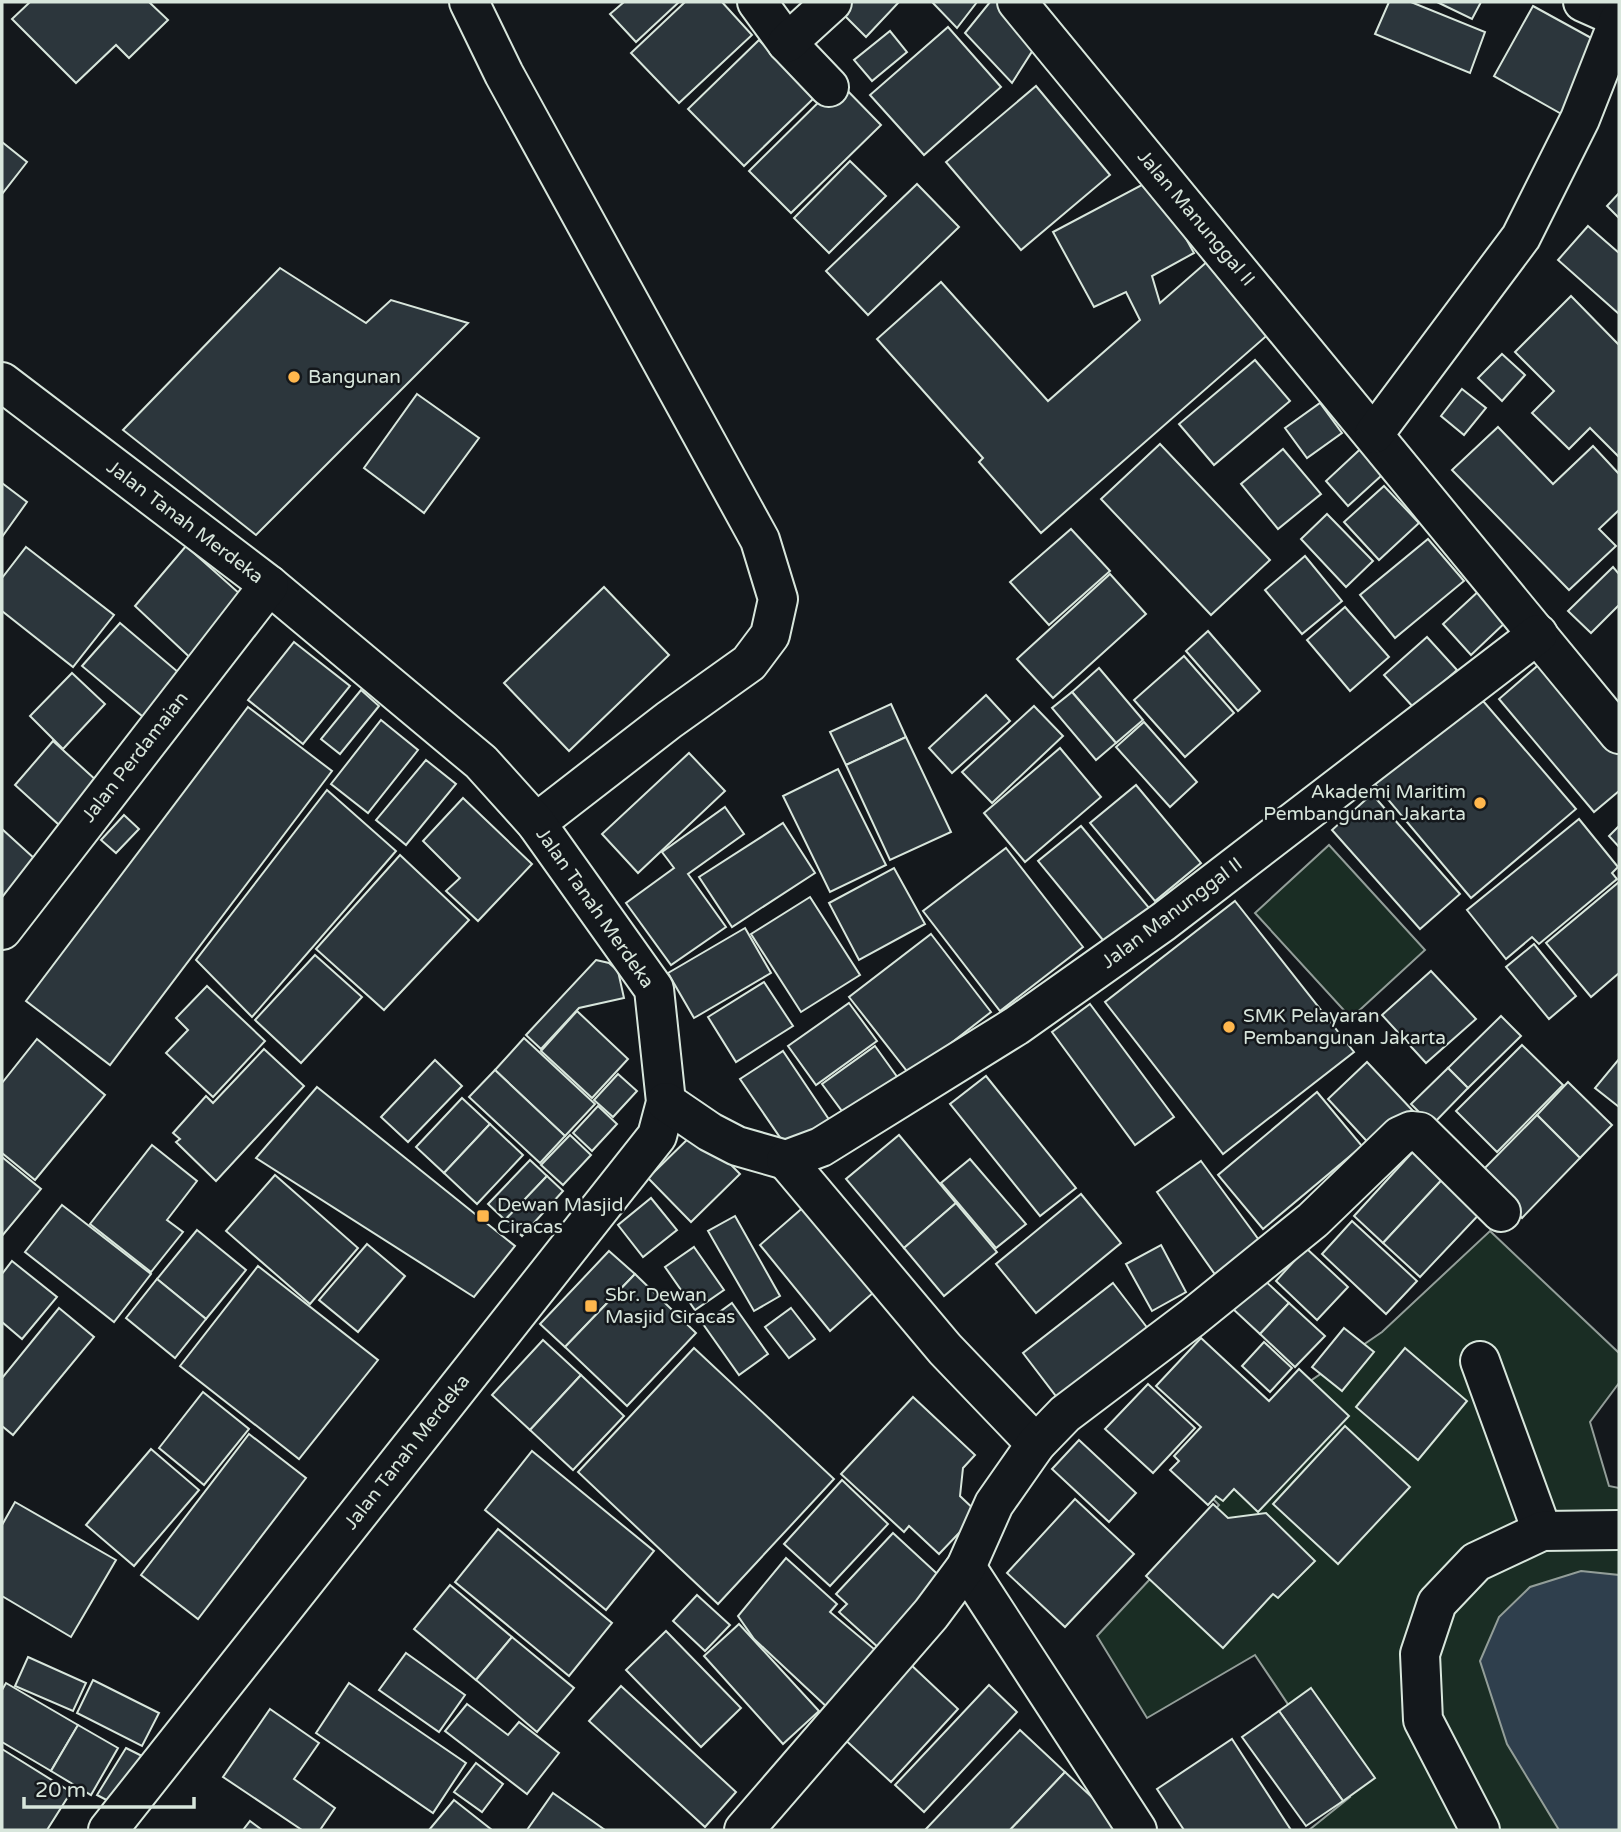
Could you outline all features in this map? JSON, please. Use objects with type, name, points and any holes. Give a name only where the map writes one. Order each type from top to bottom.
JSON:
[{"type":"street","points":[[469,2],[504,74],[760,540],[778,599],[770,635],[749,663],[669,720],[536,823]]},
{"type":"street","points":[[757,2],[787,43],[829,87]]},
{"type":"street","points":[[787,43],[832,2]]},
{"type":"street","name":"Jalan Manunggal II","points":[[1017,2],[1619,734]]},
{"type":"street","points":[[1374,434],[1521,237],[1580,119],[1619,19],[1583,2]]},
{"type":"street","name":"Jalan Tanah Merdeka","points":[[2,382],[269,585],[481,762],[536,823],[654,989],[666,1102],[657,1136],[108,1830]]},
{"type":"street","name":"Jalan Perdamaian","points":[[2,930],[269,585]]},
{"type":"street","name":"Jalan Manunggal II","points":[[786,1160],[821,1147],[1016,1026],[1163,922],[1538,634]]},
{"type":"street","points":[[666,1102],[710,1132],[737,1146],[786,1160],[945,1349],[1036,1444]]},
{"type":"street","points":[[744,1830],[930,1614],[966,1567],[993,1504],[1036,1444],[1065,1414],[1192,1318],[1313,1220],[1400,1136],[1411,1131],[1420,1132],[1501,1212]]},
{"type":"street","points":[[1480,1362],[1542,1531]]},
{"type":"street","points":[[1480,1830],[1423,1720],[1420,1654],[1437,1603],[1476,1562],[1542,1531],[1619,1530]]},
{"type":"street","points":[[966,1567],[1137,1830]]},
{"type":"green space","points":[[1329,845],[1425,950],[1351,1018],[1255,913]]},
{"type":"green space","points":[[1490,1231],[1619,1353],[1619,1383],[1590,1422],[1609,1486],[1619,1488],[1619,1830],[1309,1830],[1350,1797],[1255,1655],[1147,1718],[1097,1636],[1219,1505],[1183,1468],[1382,1332]]},
{"type":"water","points":[[1581,1571],[1619,1575],[1619,1830],[1559,1830],[1507,1744],[1480,1661],[1499,1617],[1530,1587]]},
{"type":"building","points":[[30,2],[149,2],[168,20],[129,58],[116,45],[76,83],[12,19]]},
{"type":"building","points":[[624,2],[679,2],[636,42],[610,14]]},
{"type":"building","points":[[685,2],[722,2],[752,35],[679,103],[631,53]]},
{"type":"building","points":[[845,2],[899,2],[866,37],[838,9]]},
{"type":"building","points":[[932,2],[977,2],[957,28]]},
{"type":"building","points":[[990,2],[1007,2],[1040,39],[1012,83],[965,33]]},
{"type":"building","points":[[1389,2],[1411,2],[1485,32],[1470,73],[1375,34]]},
{"type":"building","points":[[1437,2],[1481,2],[1472,19]]},
{"type":"building","points":[[1533,6],[1604,45],[1565,116],[1494,76]]},
{"type":"building","points":[[948,27],[1001,87],[924,155],[870,95]]},
{"type":"building","points":[[890,31],[907,52],[872,81],[854,60]]},
{"type":"building","points":[[759,40],[815,97],[744,166],[688,109]]},
{"type":"building","points":[[839,82],[881,125],[791,213],[749,171]]},
{"type":"building","points":[[1036,86],[1110,175],[1021,250],[946,162]]},
{"type":"building","points":[[2,142],[27,162],[2,194]]},
{"type":"building","points":[[850,161],[886,196],[829,253],[794,218]]},
{"type":"building","points":[[1153,179],[1194,253],[1152,276],[1160,303],[1217,253],[1280,324],[1041,533],[979,462],[983,458],[877,339],[941,282],[1048,401],[1140,320],[1126,292],[1094,307],[1053,232]]},
{"type":"building","points":[[917,184],[959,227],[868,315],[826,271]]},
{"type":"building","points":[[1619,193],[1619,218],[1607,206]]},
{"type":"building","points":[[1588,226],[1619,253],[1619,314],[1558,260]]},
{"type":"building","name":"Bangunan","points":[[280,268],[366,323],[391,300],[468,323],[256,535],[123,430]]},
{"type":"building","points":[[1571,296],[1619,345],[1619,457],[1590,428],[1569,449],[1532,413],[1554,391],[1515,352]]},
{"type":"building","points":[[1502,354],[1525,375],[1502,401],[1478,378]]},
{"type":"building","points":[[1255,360],[1290,401],[1214,465],[1179,424]]},
{"type":"building","points":[[1462,389],[1486,408],[1464,435],[1441,416]]},
{"type":"building","points":[[417,394],[479,438],[424,513],[364,468]]},
{"type":"building","points":[[1320,403],[1342,433],[1307,458],[1285,428]]},
{"type":"building","points":[[1498,427],[1553,484],[1593,446],[1619,474],[1619,510],[1599,529],[1616,546],[1569,590],[1452,470]]},
{"type":"building","points":[[1369,441],[1392,466],[1348,506],[1326,481]]},
{"type":"building","points":[[1160,444],[1270,560],[1211,615],[1101,499]]},
{"type":"building","points":[[1283,449],[1321,494],[1278,529],[1241,484]]},
{"type":"building","points":[[2,483],[27,502],[2,537]]},
{"type":"building","points":[[1384,486],[1419,523],[1379,560],[1344,522]]},
{"type":"building","points":[[1327,514],[1373,561],[1346,587],[1301,539]]},
{"type":"building","points":[[1071,529],[1110,571],[1049,625],[1010,582]]},
{"type":"building","points":[[1428,539],[1464,581],[1395,638],[1360,595]]},
{"type":"building","points":[[186,546],[249,602],[198,665],[135,606]]},
{"type":"building","points":[[26,547],[114,615],[73,667],[2,611],[2,578]]},
{"type":"building","points":[[1305,556],[1342,601],[1302,634],[1265,590]]},
{"type":"building","points":[[1613,567],[1619,574],[1619,605],[1591,633],[1568,611]]},
{"type":"building","points":[[1110,574],[1146,614],[1053,698],[1017,659]]},
{"type":"building","points":[[604,587],[669,655],[569,751],[504,683]]},
{"type":"building","points":[[1481,589],[1509,619],[1471,655],[1443,624]]},
{"type":"building","points":[[1345,607],[1389,657],[1350,691],[1307,640]]},
{"type":"building","points":[[120,623],[191,683],[154,726],[82,666]]},
{"type":"building","points":[[1208,631],[1260,691],[1238,711],[1186,651]]},
{"type":"building","points":[[1427,637],[1457,670],[1414,708],[1384,675]]},
{"type":"building","points":[[294,642],[350,686],[303,744],[248,700]]},
{"type":"building","points":[[1184,656],[1234,713],[1185,757],[1134,700]]},
{"type":"building","points":[[1543,661],[1619,752],[1619,791],[1594,812],[1499,699]]},
{"type":"building","points":[[1099,668],[1143,720],[1116,743],[1072,692]]},
{"type":"building","points":[[72,673],[105,704],[63,749],[30,716]]},
{"type":"building","points":[[361,690],[379,706],[340,754],[321,739]]},
{"type":"building","points":[[1072,692],[1116,743],[1096,760],[1052,708]]},
{"type":"building","points":[[986,695],[1010,721],[952,773],[929,748]]},
{"type":"building","name":"Akademi Maritim Pembangunan Jakarta","points":[[1472,702],[1484,702],[1576,809],[1471,898],[1369,777]]},
{"type":"building","points":[[891,704],[906,737],[846,765],[830,732]]},
{"type":"building","points":[[1034,706],[1063,736],[992,803],[962,772]]},
{"type":"building","points":[[248,707],[332,771],[110,1065],[26,1001]]},
{"type":"building","points":[[381,720],[418,750],[368,813],[331,784]]},
{"type":"building","points":[[1144,722],[1197,782],[1170,807],[1116,747]]},
{"type":"building","points":[[906,737],[951,832],[890,860],[846,765]]},
{"type":"building","points":[[53,741],[108,791],[69,834],[15,785]]},
{"type":"building","points":[[1060,748],[1101,797],[1025,862],[984,813]]},
{"type":"building","points":[[689,753],[725,791],[638,873],[602,834]]},
{"type":"building","points":[[426,760],[456,784],[406,845],[376,820]]},
{"type":"building","points":[[838,769],[886,865],[830,892],[783,796]]},
{"type":"building","points":[[1136,785],[1201,863],[1155,901],[1090,823]]},
{"type":"building","points":[[327,790],[396,851],[252,1017],[196,960]]},
{"type":"building","points":[[1372,794],[1460,894],[1420,929],[1332,830]]},
{"type":"building","points":[[463,798],[532,864],[478,921],[446,891],[460,878],[423,841]]},
{"type":"building","points":[[725,807],[744,834],[688,874],[726,927],[671,965],[626,903],[674,868],[662,852]]},
{"type":"building","points":[[124,815],[139,829],[116,853],[101,840]]},
{"type":"building","points":[[1579,819],[1618,867],[1612,873],[1617,879],[1539,944],[1532,937],[1506,959],[1467,910]]},
{"type":"building","points":[[783,823],[815,873],[732,927],[699,877]]},
{"type":"building","points":[[1081,826],[1150,909],[1107,945],[1038,861]]},
{"type":"building","points":[[1619,826],[1619,847],[1609,836]]},
{"type":"building","points":[[2,829],[46,869],[2,911]]},
{"type":"building","points":[[1006,848],[1083,947],[1000,1011],[923,911]]},
{"type":"building","points":[[400,855],[469,920],[384,1010],[316,949]]},
{"type":"building","points":[[894,868],[925,924],[859,960],[829,903]]},
{"type":"building","points":[[1619,882],[1619,973],[1591,997],[1546,943]]},
{"type":"building","points":[[810,897],[860,975],[801,1012],[751,934]]},
{"type":"building","name":"SMK Pelayaran Pembangunan Jakarta","points":[[1235,901],[1354,1052],[1223,1154],[1105,1002]]},
{"type":"building","points":[[745,928],[771,973],[694,1018],[668,973]]},
{"type":"building","points":[[931,934],[991,1012],[910,1075],[849,997]]},
{"type":"building","points":[[1534,944],[1576,996],[1549,1019],[1506,967]]},
{"type":"building","points":[[315,955],[362,997],[301,1063],[255,1020]]},
{"type":"building","points":[[596,960],[609,963],[618,971],[624,998],[579,1008],[541,1049],[526,1035]]},
{"type":"building","points":[[1431,971],[1476,1019],[1426,1063],[1382,1015]]},
{"type":"building","points":[[764,982],[793,1026],[736,1062],[708,1017]]},
{"type":"building","points":[[207,986],[265,1041],[213,1097],[166,1053],[188,1030],[176,1018]]},
{"type":"building","points":[[849,1003],[877,1041],[816,1085],[788,1046]]},
{"type":"building","points":[[1090,1004],[1174,1117],[1135,1145],[1052,1032]]},
{"type":"building","points":[[577,1011],[628,1059],[592,1098],[541,1051]]},
{"type":"building","points":[[1501,1016],[1521,1036],[1468,1088],[1448,1068]]},
{"type":"building","points":[[524,1038],[595,1104],[565,1136],[495,1070]]},
{"type":"building","points":[[37,1039],[105,1095],[35,1180],[2,1153],[2,1083]]},
{"type":"building","points":[[1522,1045],[1563,1085],[1497,1152],[1456,1111]]},
{"type":"building","points":[[875,1046],[903,1085],[850,1122],[822,1084]]},
{"type":"building","points":[[264,1049],[304,1086],[216,1181],[176,1142],[180,1139],[173,1133],[206,1096],[213,1103]]},
{"type":"building","points":[[783,1051],[832,1124],[790,1152],[740,1079]]},
{"type":"building","points":[[1619,1059],[1619,1107],[1595,1088]]},
{"type":"building","points":[[435,1060],[462,1086],[408,1142],[381,1117]]},
{"type":"building","points":[[1367,1062],[1414,1112],[1374,1149],[1328,1099]]},
{"type":"building","points":[[1448,1068],[1468,1088],[1432,1125],[1411,1104]]},
{"type":"building","points":[[495,1070],[565,1136],[540,1163],[469,1097]]},
{"type":"building","points":[[618,1074],[637,1091],[613,1117],[594,1100]]},
{"type":"building","points":[[986,1076],[1076,1188],[1040,1216],[950,1104]]},
{"type":"building","points":[[1568,1082],[1612,1125],[1580,1158],[1537,1115]]},
{"type":"building","points":[[317,1087],[515,1246],[474,1297],[256,1158]]},
{"type":"building","points":[[1317,1092],[1362,1146],[1263,1229],[1218,1175]]},
{"type":"building","points":[[462,1098],[490,1124],[444,1173],[416,1147]]},
{"type":"building","points":[[598,1106],[617,1124],[592,1151],[573,1133]]},
{"type":"building","points":[[1537,1115],[1580,1158],[1522,1218],[1478,1175]]},
{"type":"building","points":[[490,1124],[523,1155],[477,1204],[444,1173]]},
{"type":"building","points":[[697,1130],[740,1174],[691,1222],[648,1178]]},
{"type":"building","points":[[570,1135],[591,1155],[563,1185],[541,1165]]},
{"type":"building","points":[[899,1135],[956,1203],[904,1248],[846,1179]]},
{"type":"building","points":[[1420,1144],[1450,1171],[1383,1243],[1354,1216]]},
{"type":"building","points":[[152,1145],[197,1181],[167,1220],[183,1232],[151,1272],[90,1224]]},
{"type":"building","points":[[2,1157],[41,1189],[2,1236]]},
{"type":"building","points":[[970,1159],[1026,1224],[996,1248],[941,1183]]},
{"type":"building","points":[[530,1160],[547,1176],[505,1220],[488,1204]]},
{"type":"building","points":[[1201,1161],[1267,1251],[1221,1283],[1157,1192]]},
{"type":"building","points":[[1450,1171],[1487,1206],[1420,1277],[1383,1243]]},
{"type":"building","points":[[275,1175],[358,1248],[310,1304],[226,1231]]},
{"type":"building","points":[[547,1176],[563,1191],[522,1236],[505,1220]]},
{"type":"building","points":[[1081,1194],[1121,1243],[1036,1313],[996,1264]]},
{"type":"building","points":[[651,1198],[677,1230],[643,1257],[618,1225]]},
{"type":"building","points":[[814,1198],[883,1284],[830,1331],[760,1245]]},
{"type":"building","points":[[956,1203],[997,1252],[944,1296],[904,1248]]},
{"type":"building","points":[[62,1205],[151,1274],[114,1322],[25,1252]]},
{"type":"building","points":[[735,1216],[780,1296],[754,1311],[708,1231]]},
{"type":"building","points":[[1352,1221],[1417,1281],[1386,1314],[1322,1254]]},
{"type":"building","points":[[197,1230],[246,1270],[206,1319],[157,1279]]},
{"type":"building","points":[[367,1244],[405,1276],[358,1332],[319,1300]]},
{"type":"building","points":[[1161,1245],[1186,1292],[1152,1311],[1126,1264]]},
{"type":"building","points":[[694,1247],[724,1290],[695,1310],[665,1267]]},
{"type":"building","points":[[1306,1248],[1348,1287],[1317,1320],[1276,1281]]},
{"type":"building","points":[[609,1251],[635,1274],[565,1347],[540,1324]]},
{"type":"building","points":[[12,1261],[57,1297],[22,1339],[2,1322],[2,1274]]},
{"type":"building","points":[[258,1266],[378,1360],[299,1459],[180,1366]]},
{"type":"building","points":[[635,1274],[696,1333],[627,1406],[565,1347]]},
{"type":"building","points":[[1262,1278],[1289,1303],[1260,1334],[1233,1309]]},
{"type":"building","points":[[157,1279],[206,1319],[175,1358],[126,1318]]},
{"type":"building","points":[[1113,1283],[1152,1334],[1062,1404],[1023,1353]]},
{"type":"building","points":[[732,1303],[768,1354],[739,1375],[703,1324]]},
{"type":"building","points":[[1289,1303],[1325,1336],[1295,1367],[1260,1334]]},
{"type":"building","points":[[59,1308],[94,1337],[13,1435],[2,1426],[2,1378]]},
{"type":"building","points":[[791,1308],[815,1339],[789,1358],[765,1327]]},
{"type":"building","points":[[1344,1328],[1374,1352],[1342,1391],[1312,1367]]},
{"type":"building","points":[[1201,1338],[1269,1401],[1299,1369],[1349,1416],[1258,1512],[1234,1489],[1223,1501],[1216,1496],[1208,1505],[1170,1470],[1179,1461],[1174,1456],[1201,1427],[1156,1386]]},
{"type":"building","points":[[543,1340],[581,1375],[530,1430],[492,1395]]},
{"type":"building","points":[[1264,1342],[1292,1368],[1270,1392],[1242,1366]]},
{"type":"building","points":[[694,1348],[834,1479],[718,1604],[578,1472]]},
{"type":"building","points":[[1405,1348],[1467,1401],[1418,1460],[1356,1407]]},
{"type":"building","points":[[581,1375],[624,1416],[573,1470],[530,1430]]},
{"type":"building","points":[[1148,1384],[1195,1428],[1153,1473],[1105,1429]]},
{"type":"building","points":[[203,1392],[249,1429],[204,1485],[159,1448]]},
{"type":"building","points":[[913,1397],[975,1455],[963,1468],[960,1496],[978,1513],[939,1554],[909,1526],[904,1532],[841,1474]]},
{"type":"building","points":[[1345,1426],[1410,1487],[1338,1564],[1273,1504]]},
{"type":"building","points":[[249,1434],[306,1478],[198,1619],[141,1575]]},
{"type":"building","points":[[1079,1440],[1136,1493],[1109,1522],[1052,1469]]},
{"type":"building","points":[[151,1449],[199,1490],[134,1566],[86,1525]]},
{"type":"building","points":[[532,1451],[654,1551],[606,1610],[485,1510]]},
{"type":"building","points":[[842,1480],[888,1524],[830,1586],[784,1544]]},
{"type":"building","points":[[1075,1499],[1134,1554],[1065,1627],[1007,1573]]},
{"type":"building","points":[[15,1502],[116,1560],[71,1637],[2,1596],[2,1525]]},
{"type":"building","points":[[1213,1504],[1228,1518],[1266,1513],[1315,1561],[1278,1598],[1273,1594],[1223,1648],[1146,1576]]},
{"type":"building","points":[[498,1529],[612,1623],[569,1676],[455,1582]]},
{"type":"building","points":[[893,1533],[945,1581],[880,1649],[839,1612],[847,1604],[836,1594]]},
{"type":"building","points":[[786,1558],[837,1604],[830,1612],[880,1654],[829,1709],[754,1639],[738,1616]]},
{"type":"building","points":[[450,1585],[512,1637],[476,1680],[414,1629]]},
{"type":"building","points":[[697,1595],[730,1625],[705,1651],[673,1621]]},
{"type":"building","points":[[739,1624],[819,1711],[783,1744],[704,1656]]},
{"type":"building","points":[[666,1631],[741,1708],[701,1747],[626,1670]]},
{"type":"building","points":[[512,1637],[574,1688],[537,1732],[476,1680]]},
{"type":"building","points":[[406,1653],[465,1695],[439,1732],[379,1690]]},
{"type":"building","points":[[28,1657],[86,1683],[73,1711],[15,1686]]},
{"type":"building","points":[[909,1663],[958,1709],[891,1782],[841,1736]]},
{"type":"building","points":[[93,1680],[159,1713],[142,1746],[77,1713]]},
{"type":"building","points":[[6,1683],[78,1725],[51,1771],[2,1742],[2,1690]]},
{"type":"building","points":[[349,1683],[466,1763],[433,1813],[316,1733]]},
{"type":"building","points":[[989,1685],[1017,1712],[924,1812],[895,1785]]},
{"type":"building","points":[[621,1686],[736,1792],[705,1827],[589,1721]]},
{"type":"building","points":[[1311,1688],[1375,1778],[1343,1801],[1279,1711]]},
{"type":"building","points":[[467,1704],[508,1735],[519,1722],[559,1753],[527,1794],[445,1731]]},
{"type":"building","points":[[270,1709],[319,1743],[294,1779],[335,1808],[320,1830],[302,1830],[223,1777]]},
{"type":"building","points":[[1279,1711],[1343,1801],[1306,1826],[1242,1737]]},
{"type":"building","points":[[78,1725],[118,1748],[91,1795],[51,1771]]},
{"type":"building","points":[[1020,1730],[1065,1772],[1010,1830],[925,1830]]},
{"type":"building","points":[[1232,1739],[1291,1830],[1184,1830],[1157,1789]]},
{"type":"building","points":[[126,1748],[142,1756],[114,1804],[97,1795]]},
{"type":"building","points":[[2,1749],[71,1792],[47,1830],[2,1830]]},
{"type":"building","points":[[476,1763],[503,1784],[482,1812],[454,1792]]},
{"type":"building","points":[[1065,1772],[1127,1830],[1010,1830]]},
{"type":"building","points":[[553,1793],[605,1830],[527,1830]]},
{"type":"building","points":[[454,1800],[492,1830],[429,1830]]},
{"type":"building","points":[[250,1821],[262,1830],[243,1830]]},
{"type":"place","name":"Bangunan","points":[[294,377]]},
{"type":"place","name":"Akademi Maritim Pembangunan Jakarta","points":[[1480,803]]},
{"type":"place","name":"SMK Pelayaran Pembangunan Jakarta","points":[[1229,1027]]},
{"type":"place","name":"Dewan Masjid Ciracas","points":[[483,1216]]},
{"type":"place","name":"Sbr. Dewan Masjid Ciracas","points":[[591,1306]]}]
